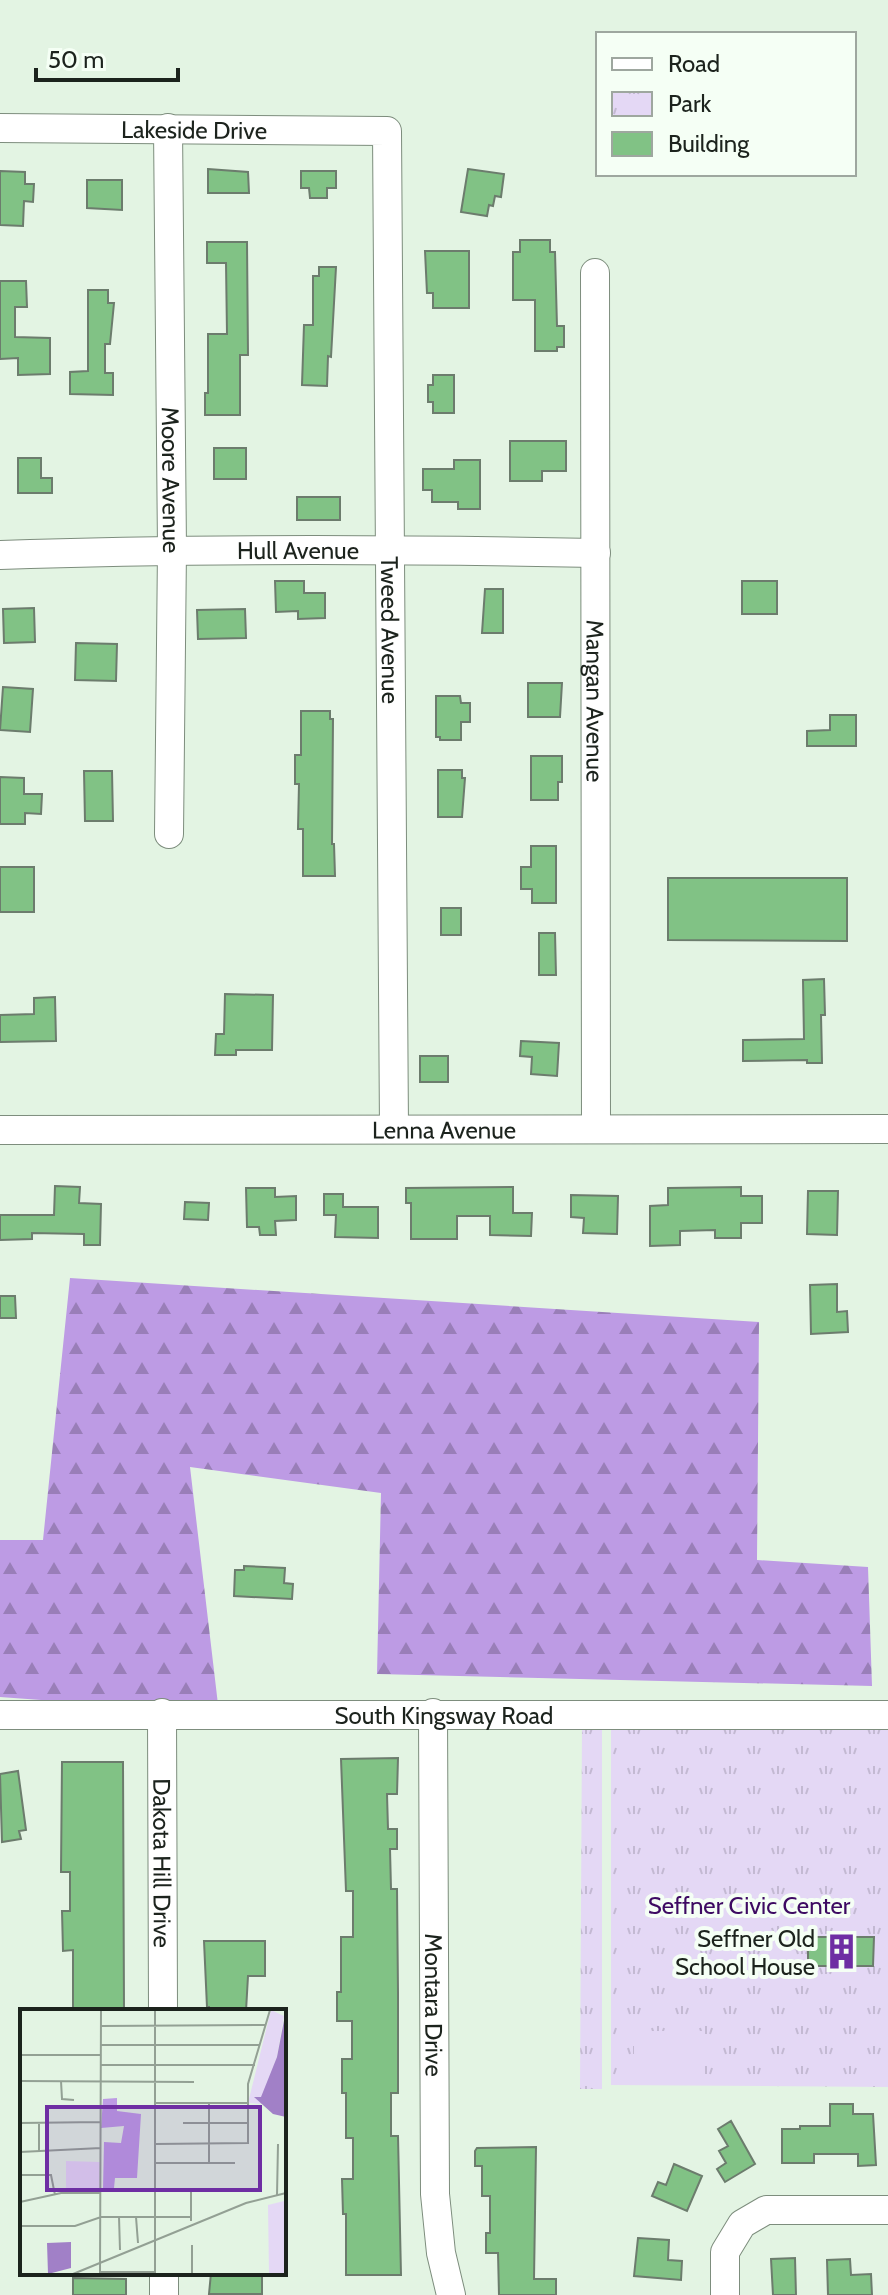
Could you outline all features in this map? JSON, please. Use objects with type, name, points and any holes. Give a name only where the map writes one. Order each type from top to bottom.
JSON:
[{"type":"street","name":"Lakeside Drive","points":[[0,128],[387,131]]},
{"type":"street","name":"Moore Avenue","points":[[168,128],[172,549],[169,834]]},
{"type":"street","name":"Tweed Avenue","points":[[387,131],[394,1129]]},
{"type":"street","name":"Mangan Avenue","points":[[595,273],[596,1129]]},
{"type":"street","name":"Hull Avenue","points":[[0,555],[172,549],[596,553]]},
{"type":"street","name":"Lenna Avenue","points":[[0,1130],[888,1129]]},
{"type":"street","name":"Dakota Hill Drive","points":[[162,1713],[163,2009]]},
{"type":"street","name":"Montara Drive","points":[[433,1713],[435,2194],[441,2253],[451,2295]]},
{"type":"street","name":"South Kingsway Road","points":[[0,1715],[888,1715]]},
{"type":"street","points":[[725,2295],[725,2252],[742,2224],[766,2210],[888,2210]]},
{"type":"green space","points":[[70,1278],[759,1322],[757,1560],[868,1567],[872,1686],[377,1674],[381,1493],[190,1467],[219,1713],[0,1697],[0,1540],[43,1540]]},
{"type":"green space","points":[[582,1723],[602,1723],[602,2089],[580,2089]]},
{"type":"green space","name":"Seffner Civic Center","points":[[611,1725],[888,1725],[888,2087],[611,2085]]},
{"type":"green space","points":[[634,2031],[704,2031],[704,2079],[634,2079]]},
{"type":"building","points":[[208,169],[248,172],[249,193],[208,193]]},
{"type":"building","points":[[468,169],[504,174],[501,197],[495,196],[487,216],[461,212]]},
{"type":"building","points":[[0,171],[25,172],[25,184],[34,184],[33,202],[24,201],[23,226],[0,225]]},
{"type":"building","points":[[301,171],[336,171],[336,188],[327,188],[327,198],[310,198],[309,188],[301,188]]},
{"type":"building","points":[[87,180],[122,180],[122,210],[87,208]]},
{"type":"building","points":[[520,240],[550,240],[550,252],[555,252],[557,326],[564,326],[564,347],[557,347],[557,351],[535,351],[535,300],[513,300],[513,252],[520,252]]},
{"type":"building","points":[[207,242],[247,242],[248,355],[240,355],[240,415],[205,415],[208,334],[227,334],[226,263],[207,263]]},
{"type":"building","points":[[425,251],[469,251],[469,308],[433,308],[433,293],[427,293]]},
{"type":"building","points":[[319,267],[336,267],[327,386],[302,385],[304,325],[313,325],[313,276],[319,276]]},
{"type":"building","points":[[0,281],[26,281],[27,307],[15,307],[15,337],[50,338],[50,374],[18,375],[18,358],[0,359]]},
{"type":"building","points":[[88,290],[108,290],[108,303],[114,303],[110,344],[105,344],[105,373],[113,373],[113,395],[70,394],[70,372],[88,371]]},
{"type":"building","points":[[433,375],[454,375],[454,413],[433,413],[433,402],[428,402],[428,385],[433,385]]},
{"type":"building","points":[[510,441],[566,441],[566,471],[542,471],[542,481],[510,481]]},
{"type":"building","points":[[214,448],[246,448],[246,479],[214,479]]},
{"type":"building","points":[[18,458],[41,458],[41,478],[52,478],[52,493],[18,493]]},
{"type":"building","points":[[454,460],[480,460],[480,509],[458,509],[458,502],[432,502],[432,490],[423,490],[423,469],[454,469]]},
{"type":"building","points":[[297,497],[340,497],[340,520],[297,520]]},
{"type":"building","points":[[275,581],[304,581],[304,593],[325,593],[325,618],[298,619],[298,611],[276,612]]},
{"type":"building","points":[[742,581],[777,581],[777,614],[742,614]]},
{"type":"building","points":[[485,589],[503,589],[503,633],[482,633]]},
{"type":"building","points":[[34,608],[35,642],[4,643],[3,609]]},
{"type":"building","points":[[245,609],[246,638],[198,639],[197,610]]},
{"type":"building","points":[[76,643],[117,644],[116,681],[75,680]]},
{"type":"building","points":[[528,683],[562,683],[560,717],[528,717]]},
{"type":"building","points":[[3,687],[33,689],[30,732],[0,730]]},
{"type":"building","points":[[436,696],[460,696],[461,703],[470,703],[470,722],[461,722],[461,740],[440,740],[436,737]]},
{"type":"building","points":[[301,711],[330,711],[330,719],[333,719],[332,844],[335,876],[303,876],[303,829],[298,829],[299,784],[295,784],[295,755],[301,755]]},
{"type":"building","points":[[830,715],[856,715],[856,746],[807,746],[807,731],[830,730]]},
{"type":"building","points":[[531,756],[562,756],[558,800],[531,800]]},
{"type":"building","points":[[438,770],[462,770],[462,778],[465,778],[462,817],[438,817]]},
{"type":"building","points":[[84,771],[112,771],[113,821],[85,821]]},
{"type":"building","points":[[0,777],[24,778],[24,794],[42,794],[41,814],[25,813],[25,824],[0,824]]},
{"type":"building","points":[[531,846],[556,846],[556,903],[532,903],[532,889],[521,889],[521,867],[531,867]]},
{"type":"building","points":[[0,867],[34,867],[34,912],[0,912]]},
{"type":"building","points":[[668,878],[847,878],[847,941],[668,940]]},
{"type":"building","points":[[441,908],[461,908],[461,935],[441,935]]},
{"type":"building","points":[[539,933],[555,933],[556,975],[539,975]]},
{"type":"building","points":[[824,979],[822,1063],[807,1063],[807,1060],[743,1061],[743,1040],[804,1039],[803,980]]},
{"type":"building","points":[[225,994],[273,995],[272,1050],[236,1050],[236,1055],[215,1055],[216,1034],[224,1034]]},
{"type":"building","points":[[55,997],[56,1041],[0,1042],[0,1015],[34,1014],[34,998]]},
{"type":"building","points":[[521,1041],[559,1043],[557,1076],[531,1074],[532,1057],[520,1056]]},
{"type":"building","points":[[420,1056],[448,1056],[448,1082],[420,1082]]},
{"type":"building","points":[[55,1186],[80,1187],[79,1203],[101,1204],[100,1245],[84,1245],[84,1234],[32,1233],[32,1239],[0,1240],[0,1215],[54,1215]]},
{"type":"building","points":[[513,1187],[513,1213],[532,1213],[531,1236],[490,1235],[490,1216],[457,1216],[457,1239],[411,1239],[411,1203],[406,1203],[406,1188]]},
{"type":"building","points":[[741,1187],[741,1196],[762,1196],[762,1223],[741,1223],[741,1238],[715,1238],[715,1230],[680,1231],[680,1245],[650,1246],[650,1206],[668,1205],[668,1188]]},
{"type":"building","points":[[246,1188],[275,1188],[275,1197],[296,1196],[296,1220],[275,1221],[276,1235],[260,1235],[259,1227],[247,1227]]},
{"type":"building","points":[[808,1191],[838,1191],[837,1235],[807,1234]]},
{"type":"building","points":[[324,1194],[343,1194],[343,1207],[378,1207],[378,1238],[335,1237],[336,1215],[324,1215]]},
{"type":"building","points":[[571,1195],[618,1196],[617,1234],[583,1233],[584,1218],[571,1217]]},
{"type":"building","points":[[185,1202],[209,1203],[208,1220],[184,1219]]},
{"type":"building","points":[[837,1284],[837,1312],[847,1311],[848,1332],[811,1334],[810,1285]]},
{"type":"building","points":[[0,1296],[15,1296],[16,1318],[0,1318]]},
{"type":"building","points":[[244,1566],[285,1568],[284,1583],[293,1584],[292,1599],[234,1596],[235,1570],[244,1570]]},
{"type":"building","points":[[398,1758],[397,1794],[387,1794],[388,1829],[397,1829],[397,1849],[390,1849],[391,1889],[397,1889],[398,1992],[398,2093],[391,2093],[391,2136],[398,2136],[401,2275],[346,2275],[346,2214],[343,2214],[342,2179],[353,2179],[353,2138],[346,2138],[342,2059],[352,2059],[352,2021],[337,2021],[337,1992],[341,1992],[341,1937],[353,1937],[353,1891],[346,1891],[341,1759]]},
{"type":"building","points":[[62,1762],[123,1762],[124,2009],[73,2009],[73,1950],[63,1951],[62,1911],[70,1911],[70,1872],[61,1872]]},
{"type":"building","points":[[18,1771],[26,1830],[19,1831],[21,1839],[2,1842],[0,1774]]},
{"type":"building","name":"Seffner Old School House","points":[[808,1937],[874,1937],[873,1966],[808,1966]]},
{"type":"building","points":[[204,1941],[265,1941],[265,1976],[248,1976],[246,2009],[207,2007]]},
{"type":"building","points":[[830,2104],[853,2104],[853,2114],[873,2114],[876,2165],[858,2166],[858,2154],[814,2154],[814,2163],[782,2163],[782,2129],[830,2126]]},
{"type":"building","points":[[731,2121],[755,2164],[725,2182],[717,2169],[726,2163],[719,2151],[728,2146],[718,2129]]},
{"type":"building","points":[[536,2147],[534,2279],[556,2279],[556,2295],[499,2295],[498,2253],[486,2253],[486,2233],[490,2233],[490,2196],[482,2196],[482,2166],[475,2166],[475,2151],[477,2148]]},
{"type":"building","points":[[674,2164],[702,2176],[687,2211],[652,2196],[658,2182],[666,2185]]},
{"type":"building","points":[[638,2238],[669,2240],[668,2260],[682,2261],[681,2280],[634,2276]]},
{"type":"building","points":[[795,2258],[796,2295],[773,2295],[771,2259]]},
{"type":"building","points":[[850,2259],[851,2275],[871,2274],[872,2295],[828,2295],[827,2260]]},
{"type":"building","points":[[211,2275],[262,2275],[262,2294],[209,2294]]},
{"type":"building","points":[[73,2278],[126,2279],[126,2295],[73,2295]]},
{"type":"place","name":"Seffner Old School House","points":[[841,1952]]}]
